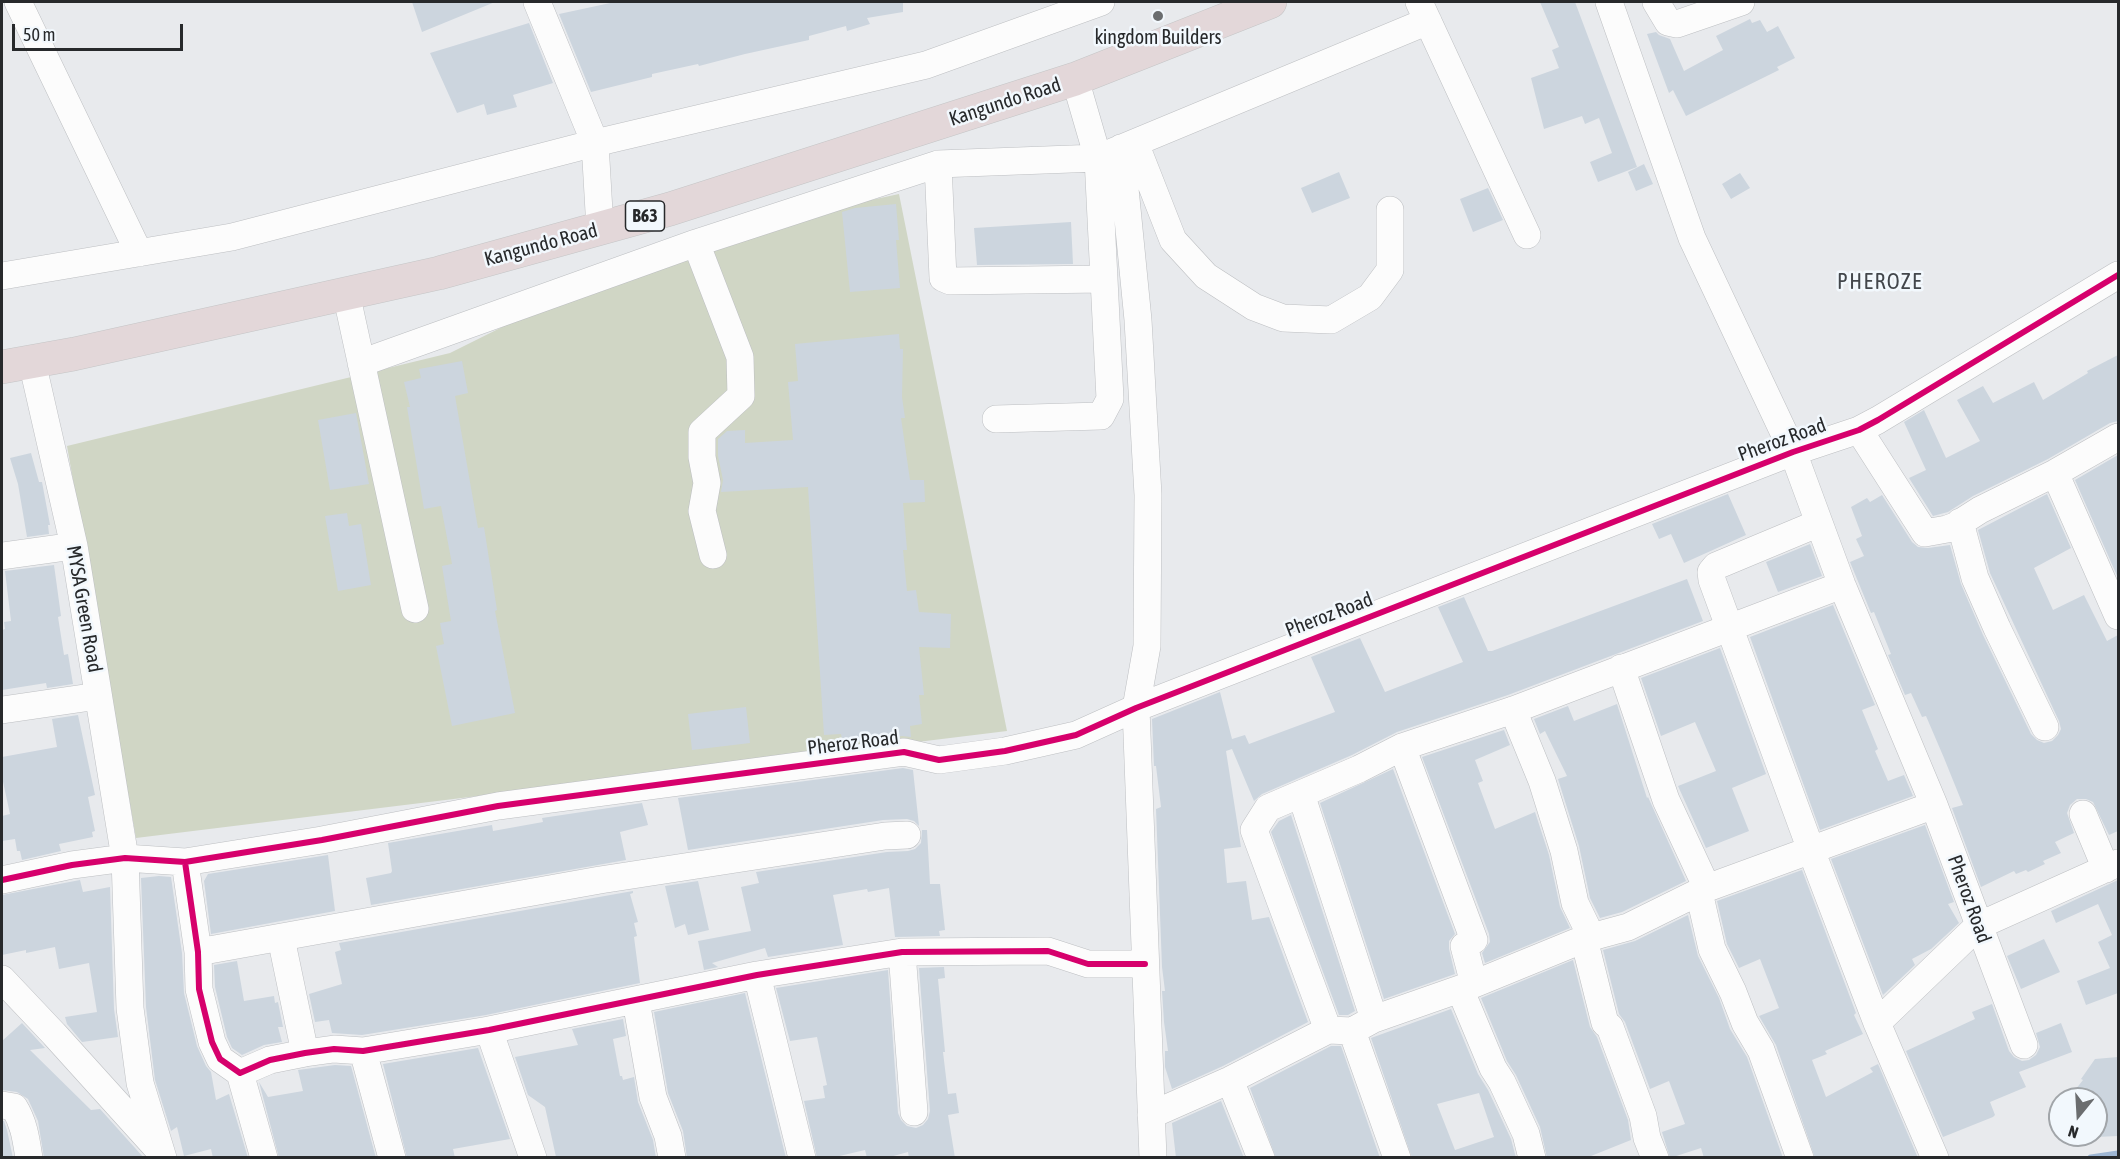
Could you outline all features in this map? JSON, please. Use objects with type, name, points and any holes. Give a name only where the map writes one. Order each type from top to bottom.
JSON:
[{"type":"highway","name":"Kangundo Road","points":[[17,365],[439,273],[670,210],[1075,79],[1270,2]]},
{"type":"street","points":[[18,2],[139,253]]},
{"type":"street","points":[[537,2],[595,143],[600,229]]},
{"type":"street","points":[[2,276],[231,237],[595,143],[926,65],[1101,2]]},
{"type":"street","name":"Pheroz Road","points":[[1609,2],[1692,238],[1793,452],[1842,585],[1934,804],[2024,1045]]},
{"type":"street","points":[[1656,2],[1668,22],[1677,24],[1741,2]]},
{"type":"street","points":[[361,363],[696,243],[938,164],[1118,150],[1423,11],[1527,235]]},
{"type":"street","points":[[1075,79],[1173,240],[1206,276],[1254,307],[1283,318],[1331,320],[1370,297],[1390,270],[1390,210]]},
{"type":"street","points":[[996,419],[1101,416],[1110,399],[1104,279],[1118,150]]},
{"type":"street","points":[[1118,150],[1138,320],[1148,495],[1147,646],[1136,708],[1153,1158]]},
{"type":"street","points":[[938,164],[943,278],[950,281],[1104,279]]},
{"type":"street","points":[[696,243],[740,357],[741,396],[702,432],[702,457],[707,483],[702,510],[714,555]]},
{"type":"street","name":"Pheroz Road","points":[[125,858],[185,862],[322,840],[498,806],[904,752],[939,760],[1005,751],[1076,735],[1136,708],[1793,452],[1859,430],[2118,275]]},
{"type":"street","points":[[346,293],[415,609]]},
{"type":"street","name":"MYSA Green Road","points":[[17,365],[74,546],[125,858],[130,1008],[140,1083],[164,1157]]},
{"type":"street","points":[[1859,430],[1925,533],[1947,529],[2055,473],[2118,437]]},
{"type":"street","points":[[2055,473],[2118,616]]},
{"type":"street","points":[[1960,522],[1975,578],[2045,727]]},
{"type":"street","points":[[1819,523],[1716,566],[1711,572],[1712,580],[1877,1023],[1935,1158]]},
{"type":"street","points":[[2,556],[74,546]]},
{"type":"street","points":[[1351,1026],[1254,830],[1268,808],[1359,769],[1402,747],[1513,710],[1842,585]]},
{"type":"street","points":[[1621,668],[1666,800],[1703,890],[1712,949],[1745,1023],[1761,1050],[1800,1158]]},
{"type":"street","points":[[2,710],[98,696]]},
{"type":"street","points":[[1513,710],[1542,781],[1564,851],[1575,903],[1588,938],[1605,1023],[1610,1027],[1639,1105],[1647,1138],[1655,1158]]},
{"type":"street","points":[[1402,747],[1474,940],[1464,946],[1467,987],[1493,1068],[1527,1134],[1532,1158]]},
{"type":"street","points":[[1301,795],[1351,1026],[1397,1158]]},
{"type":"street","points":[[1151,1115],[1351,1026],[1467,987],[1588,938],[1629,927],[1703,890],[1934,804]]},
{"type":"street","points":[[1877,1023],[1978,926],[2112,866],[2083,814]]},
{"type":"street","points":[[198,951],[282,938],[600,880],[885,836],[907,835]]},
{"type":"street","points":[[2,880],[72,865],[125,858]]},
{"type":"street","points":[[185,862],[198,951],[198,989],[212,1042],[220,1059],[240,1073],[264,1158]]},
{"type":"street","points":[[282,938],[305,1053]]},
{"type":"street","points":[[240,1073],[270,1060],[305,1053],[334,1049],[363,1051],[489,1030],[757,975],[902,952],[1048,951],[1088,964],[1145,964]]},
{"type":"street","points":[[902,952],[914,1112]]},
{"type":"street","points":[[757,975],[802,1158]]},
{"type":"street","points":[[2,979],[164,1157]]},
{"type":"street","points":[[636,1001],[653,1097],[668,1137],[672,1158]]},
{"type":"street","points":[[489,1030],[533,1158]]},
{"type":"street","points":[[363,1051],[392,1158]]},
{"type":"street","points":[[1230,1080],[1262,1158]]},
{"type":"street","points":[[2,1105],[14,1107],[20,1116],[24,1125],[29,1158]]},
{"type":"green space","points":[[899,194],[1007,731],[136,838],[67,446],[450,353],[671,243]]},
{"type":"building","points":[[412,2],[495,2],[422,32]]},
{"type":"building","points":[[615,2],[903,2],[903,12],[867,18],[870,24],[847,31],[846,26],[809,36],[809,40],[699,66],[698,64],[652,74],[652,77],[591,92],[559,14]]},
{"type":"building","points":[[1540,2],[1575,2],[1637,167],[1598,182],[1590,162],[1612,153],[1599,118],[1585,124],[1582,116],[1544,129],[1531,78],[1559,68],[1552,50],[1559,47]]},
{"type":"building","points":[[1750,19],[1752,23],[1760,20],[1767,32],[1778,26],[1795,58],[1777,67],[1779,70],[1686,116],[1673,90],[1669,93],[1647,34],[1656,32],[1670,39],[1684,71],[1723,50],[1716,36]]},
{"type":"building","points":[[529,23],[553,83],[513,95],[517,107],[487,115],[484,104],[457,113],[430,53]]},
{"type":"building","points":[[1644,164],[1653,184],[1636,191],[1628,172]]},
{"type":"building","points":[[1339,172],[1350,198],[1312,213],[1301,188]]},
{"type":"building","points":[[1740,173],[1750,188],[1731,199],[1722,184]]},
{"type":"building","points":[[1488,188],[1503,220],[1473,232],[1460,199]]},
{"type":"building","points":[[896,204],[900,288],[850,292],[842,212],[855,208]]},
{"type":"building","points":[[1071,222],[1073,264],[977,265],[974,228]]},
{"type":"building","points":[[899,334],[900,349],[903,349],[902,397],[905,418],[901,418],[910,480],[924,480],[925,502],[903,503],[907,550],[903,550],[907,591],[916,590],[919,612],[951,614],[950,648],[919,647],[924,695],[919,695],[922,724],[910,726],[911,737],[902,736],[843,744],[841,734],[824,735],[808,487],[721,492],[723,480],[718,456],[718,439],[727,431],[745,430],[745,443],[793,440],[788,382],[798,381],[795,344]]},
{"type":"building","points":[[2118,355],[2118,421],[2110,423],[2048,459],[1973,496],[1948,512],[1933,516],[1909,478],[1926,470],[1904,422],[1924,410],[1946,458],[1980,441],[1957,400],[1983,386],[1993,403],[2034,382],[2043,400],[2088,373],[2087,371]]},
{"type":"building","points":[[462,361],[468,393],[455,396],[478,528],[484,527],[497,610],[495,611],[515,713],[452,726],[436,646],[444,644],[440,623],[451,621],[442,566],[452,564],[441,506],[424,509],[407,407],[410,407],[404,382],[421,378],[419,369]]},
{"type":"building","points":[[356,413],[369,484],[330,490],[318,420]]},
{"type":"building","points":[[31,453],[39,482],[42,482],[50,525],[48,525],[49,534],[27,537],[18,484],[10,458]]},
{"type":"building","points":[[2118,455],[2118,578],[2075,480]]},
{"type":"building","points":[[1728,494],[1746,535],[1684,563],[1671,534],[1659,539],[1652,524]]},
{"type":"building","points":[[2047,494],[2071,548],[2034,568],[2053,610],[2084,595],[2107,641],[2118,635],[2118,831],[2109,835],[2093,802],[2077,799],[2070,805],[2067,813],[2074,833],[2055,842],[2061,853],[2043,861],[2045,864],[2028,872],[2026,870],[2016,874],[2014,871],[1981,887],[1952,808],[1963,805],[1926,716],[1922,717],[1911,693],[1905,695],[1888,655],[1891,654],[1874,612],[1871,613],[1850,562],[1864,556],[1856,539],[1862,536],[1851,507],[1867,498],[1870,502],[1882,495],[1912,542],[1918,547],[1950,545],[1961,584],[1983,635],[2031,734],[2044,743],[2052,741],[2058,735],[2061,729],[2059,721],[1990,573],[1978,530]]},
{"type":"building","points":[[347,513],[349,526],[361,524],[371,585],[338,591],[325,516]]},
{"type":"building","points":[[1810,544],[1822,576],[1778,592],[1766,562]]},
{"type":"building","points":[[54,565],[64,655],[68,654],[73,684],[47,688],[46,683],[2,690],[2,630],[5,629],[4,622],[11,621],[5,571]]},
{"type":"building","points":[[1687,579],[1703,621],[1508,695],[1397,732],[1352,755],[1262,794],[1254,801],[1232,749],[1226,751],[1241,847],[1224,849],[1227,883],[1246,881],[1252,920],[1269,917],[1308,1022],[1223,1066],[1172,1089],[1165,1067],[1165,1051],[1168,1051],[1162,991],[1165,991],[1162,967],[1156,809],[1161,807],[1156,766],[1154,766],[1152,719],[1220,692],[1232,739],[1245,735],[1249,744],[1335,712],[1311,657],[1360,638],[1385,692],[1463,662],[1438,607],[1464,597],[1488,651],[1492,651]]},
{"type":"building","points":[[1833,605],[1875,705],[1862,710],[1878,749],[1875,751],[1888,781],[1904,775],[1913,796],[1820,830],[1750,637]]},
{"type":"building","points":[[1720,648],[1766,774],[1732,788],[1749,831],[1706,848],[1678,786],[1716,771],[1695,722],[1661,736],[1641,678]]},
{"type":"building","points":[[1617,704],[1647,798],[1686,881],[1622,912],[1600,918],[1590,898],[1579,846],[1558,779],[1567,776],[1545,731],[1540,734],[1534,719],[1568,706],[1574,721]]},
{"type":"building","points":[[746,707],[750,743],[692,750],[688,714]]},
{"type":"building","points":[[78,715],[95,795],[88,797],[95,831],[92,832],[93,837],[59,844],[61,851],[22,860],[20,851],[17,851],[15,839],[2,841],[2,816],[10,814],[2,777],[2,757],[57,747],[52,719]]},
{"type":"building","points":[[1504,730],[1510,745],[1475,760],[1483,781],[1478,783],[1495,829],[1535,812],[1549,855],[1560,907],[1570,928],[1485,963],[1482,953],[1490,942],[1489,934],[1422,757]]},
{"type":"building","points":[[903,768],[913,770],[919,826],[907,819],[883,820],[688,850],[678,798]]},
{"type":"building","points":[[1393,769],[1455,934],[1449,941],[1449,949],[1455,974],[1384,999],[1320,803]]},
{"type":"building","points":[[642,803],[648,825],[620,832],[626,860],[371,905],[366,878],[391,873],[388,843],[492,825],[493,831],[543,822],[542,818]]},
{"type":"building","points":[[1291,815],[1355,1011],[1348,1015],[1339,1015],[1271,832],[1279,821]]},
{"type":"building","points":[[1925,825],[1954,902],[1948,904],[1959,923],[1931,949],[1912,959],[1915,965],[1883,995],[1831,859]]},
{"type":"building","points":[[922,830],[927,830],[930,884],[940,884],[945,930],[939,931],[940,936],[895,937],[889,888],[868,892],[867,889],[833,895],[843,945],[768,957],[765,948],[712,963],[718,967],[704,970],[698,941],[751,931],[741,887],[759,883],[756,872],[887,852],[908,851],[915,849],[921,843]]},
{"type":"building","points":[[328,855],[335,911],[211,934],[204,881],[208,874]]},
{"type":"building","points":[[1802,870],[1856,1013],[1854,1015],[1863,1034],[1825,1051],[1827,1054],[1812,1060],[1826,1097],[1873,1072],[1870,1068],[1878,1064],[1918,1158],[1815,1158],[1776,1045],[1759,1016],[1779,1008],[1760,959],[1739,968],[1727,944],[1717,901]]},
{"type":"building","points":[[171,877],[182,953],[184,993],[197,1046],[211,1072],[216,1100],[229,1094],[248,1158],[213,1158],[211,1149],[184,1156],[177,1127],[171,1131],[155,1080],[146,1007],[141,878]]},
{"type":"building","points":[[80,880],[83,892],[110,887],[114,1009],[118,1037],[82,1042],[67,1024],[65,1017],[97,1012],[89,963],[59,969],[55,947],[2,955],[2,895]]},
{"type":"building","points":[[2118,880],[2118,993],[2086,1005],[2077,981],[2110,968],[2098,942],[2112,935],[2098,904],[2056,923],[2051,911]]},
{"type":"building","points":[[698,881],[709,930],[688,935],[685,924],[675,928],[665,886]]},
{"type":"building","points":[[633,891],[630,894],[638,922],[634,923],[637,936],[634,937],[640,983],[486,1015],[362,1035],[332,1033],[329,1020],[315,1022],[309,994],[342,984],[335,952],[341,950],[339,943]]},
{"type":"building","points":[[1688,915],[1698,956],[1719,998],[1730,1029],[1747,1057],[1783,1158],[1704,1158],[1701,1148],[1670,1158],[1662,1132],[1685,1124],[1669,1081],[1650,1089],[1625,1022],[1619,1014],[1603,950],[1635,941]]},
{"type":"building","points":[[2044,939],[2060,972],[2021,989],[2007,956]]},
{"type":"building","points":[[1573,960],[1590,1027],[1597,1037],[1628,1120],[1631,1140],[1586,1158],[1547,1158],[1540,1127],[1507,1061],[1481,998]]},
{"type":"building","points":[[237,961],[244,1001],[274,996],[275,1003],[278,1002],[283,1027],[278,1027],[282,1042],[264,1045],[242,1055],[232,1048],[227,1037],[215,987],[214,965]]},
{"type":"building","points":[[944,967],[945,978],[938,979],[948,1094],[956,1093],[959,1113],[948,1115],[955,1158],[909,1158],[908,1152],[886,1158],[867,1158],[865,1150],[831,1158],[817,1158],[804,1101],[825,1098],[823,1086],[827,1085],[817,1037],[790,1041],[776,988],[888,970],[898,1113],[907,1126],[916,1128],[928,1119],[930,1111],[919,968]]},
{"type":"building","points":[[745,993],[786,1158],[687,1158],[683,1131],[668,1093],[654,1012]]},
{"type":"building","points":[[1992,1004],[2009,1051],[2014,1057],[2022,1061],[2029,1060],[2036,1055],[2040,1047],[2036,1033],[2061,1023],[2072,1052],[2019,1072],[2026,1087],[1990,1102],[1995,1115],[1993,1117],[1943,1137],[1906,1051],[1975,1019],[1972,1012]]},
{"type":"building","points":[[1451,1009],[1478,1074],[1511,1139],[1516,1158],[1412,1158],[1371,1038]],"holes":[[[1479,1093],[1494,1137],[1455,1150],[1437,1104]]]},
{"type":"building","points":[[623,1019],[626,1036],[613,1039],[620,1076],[623,1080],[634,1077],[638,1102],[653,1140],[656,1158],[556,1157],[545,1107],[528,1095],[515,1057],[578,1045],[572,1029]]},
{"type":"building","points":[[22,1023],[45,1048],[30,1050],[91,1110],[100,1109],[144,1158],[44,1158],[38,1121],[28,1099],[17,1092],[2,1090],[2,1041]]},
{"type":"building","points":[[1331,1046],[1341,1046],[1380,1158],[1276,1158],[1250,1088]]},
{"type":"building","points":[[478,1048],[510,1139],[453,1149],[455,1158],[407,1158],[383,1064]]},
{"type":"building","points":[[2118,1057],[2118,1136],[2108,1136],[2108,1087],[2077,1087],[2095,1059]]},
{"type":"building","points":[[335,1065],[351,1066],[376,1158],[279,1158],[259,1082],[268,1097],[303,1091],[298,1070]]},
{"type":"building","points":[[1221,1101],[1244,1158],[1176,1158],[1172,1123]]},
{"type":"building","points":[[2,1121],[7,1130],[13,1158],[2,1158]]},
{"type":"waterway","points":[[2091,1158],[2118,1154]]},
{"type":"cycle path","points":[[2,880],[72,865],[125,858],[185,862],[322,840],[498,806],[904,752],[939,760],[1005,751],[1076,735],[1136,708],[1793,452],[1859,430],[2118,275]]},
{"type":"cycle path","points":[[185,862],[198,952],[199,989],[212,1042],[220,1059],[240,1073],[270,1060],[305,1053],[334,1049],[363,1051],[489,1030],[757,975],[902,952],[1048,951],[1088,964],[1145,964]]},
{"type":"place","name":"kingdom Builders","points":[[1158,16]]},
{"type":"district","name":"PHEROZE","points":[[1880,282]]}]
